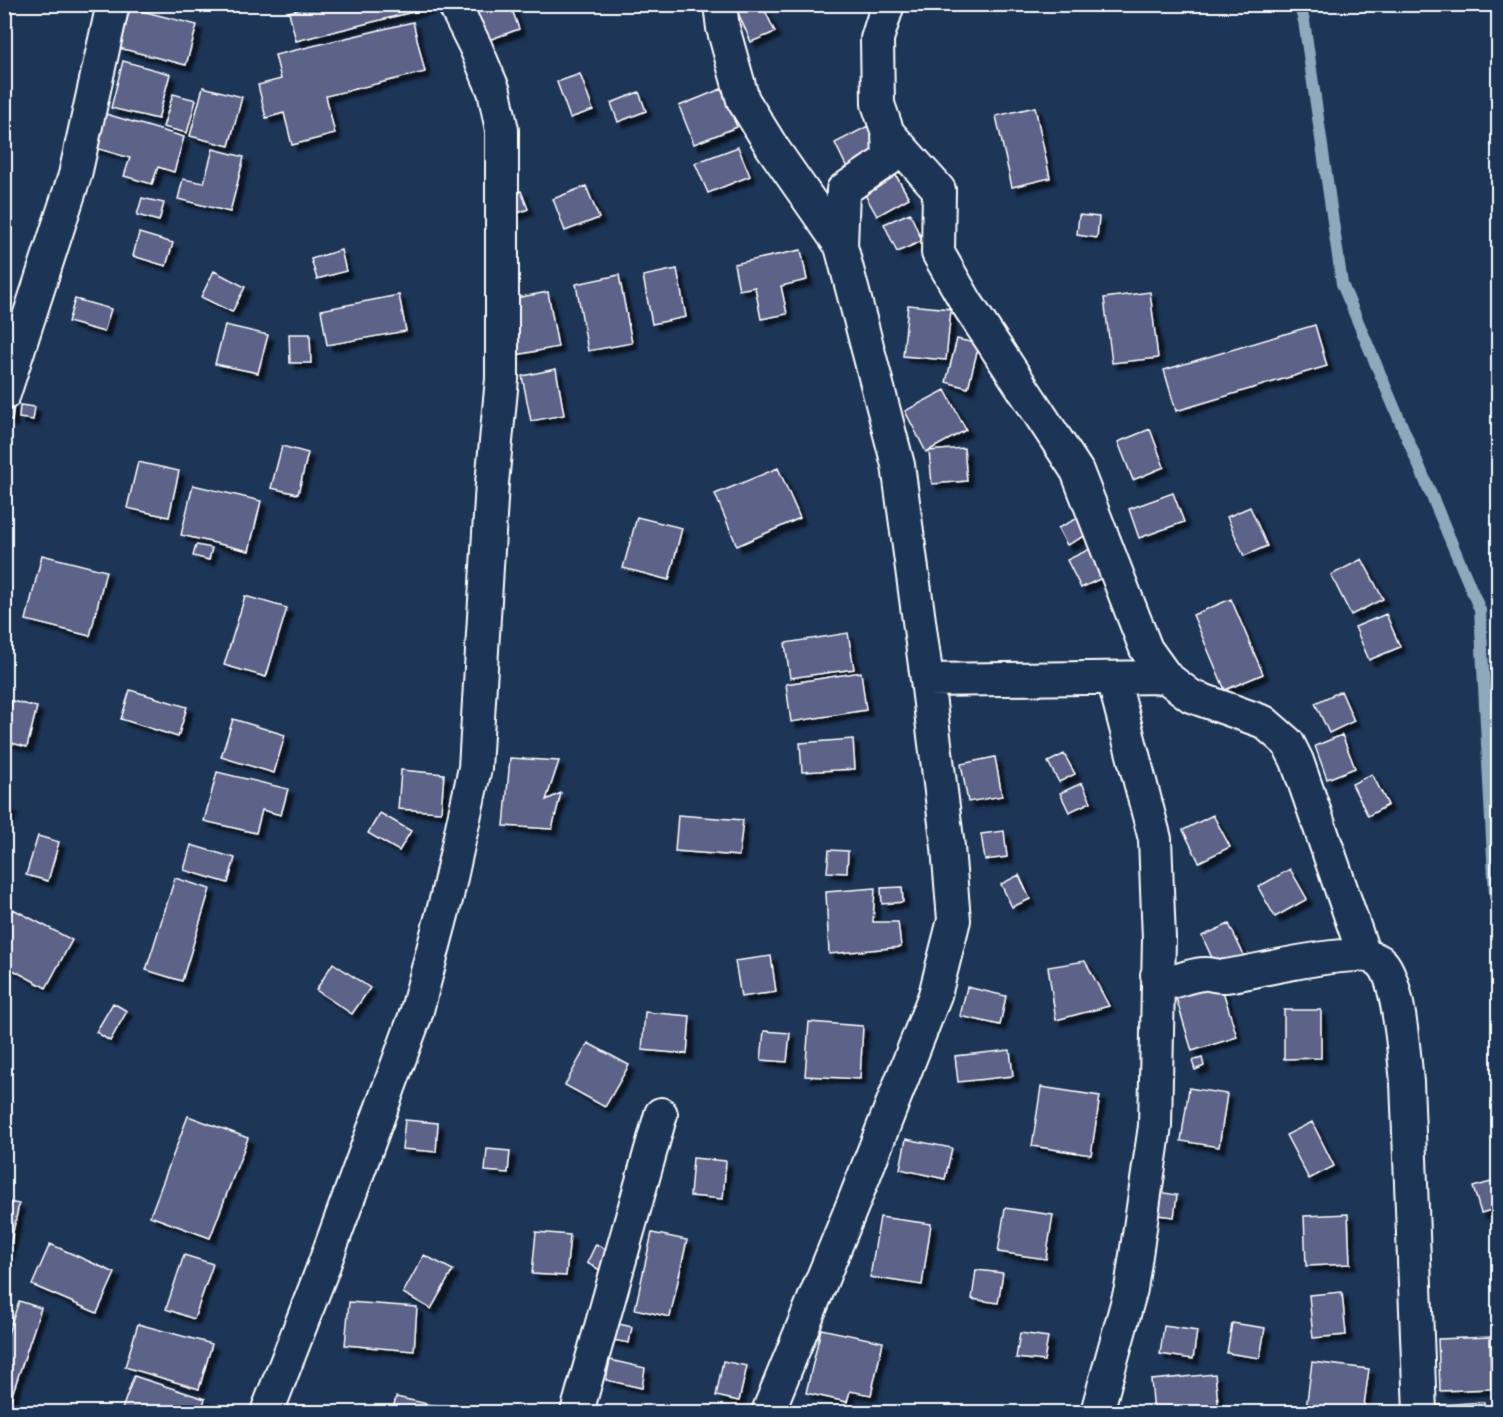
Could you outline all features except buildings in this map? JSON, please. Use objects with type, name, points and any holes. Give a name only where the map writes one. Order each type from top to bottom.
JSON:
[{"type":"street","points":[[4,394],[75,175],[113,4]]},
{"type":"street","points":[[267,1413],[416,1014],[447,896],[476,768],[492,483],[502,379],[502,130],[494,91],[454,4]]},
{"type":"street","points":[[720,4],[723,28],[743,100],[772,147],[841,246]]},
{"type":"street","points":[[768,1413],[935,995],[954,920],[948,847],[898,465],[841,246],[843,189],[889,159],[888,133],[878,104],[877,39],[888,4]]},
{"type":"street","points":[[888,133],[939,190],[938,253],[966,302],[1077,471],[1146,649],[1166,677],[1191,696],[1264,722],[1288,743],[1297,761],[1364,955]]},
{"type":"street","points":[[927,680],[1166,677]]},
{"type":"street","points":[[1096,1413],[1131,1289],[1155,1126],[1159,939],[1155,839],[1113,678]]},
{"type":"street","points":[[1157,975],[1172,982],[1204,974],[1224,976],[1294,962],[1364,955],[1381,962],[1390,978],[1402,1030],[1407,1094],[1420,1413]]},
{"type":"street","points":[[577,1413],[662,1114]]},
{"type":"waterway","points":[[1299,4],[1304,21],[1342,284],[1480,610],[1495,896],[1498,903]]}]
